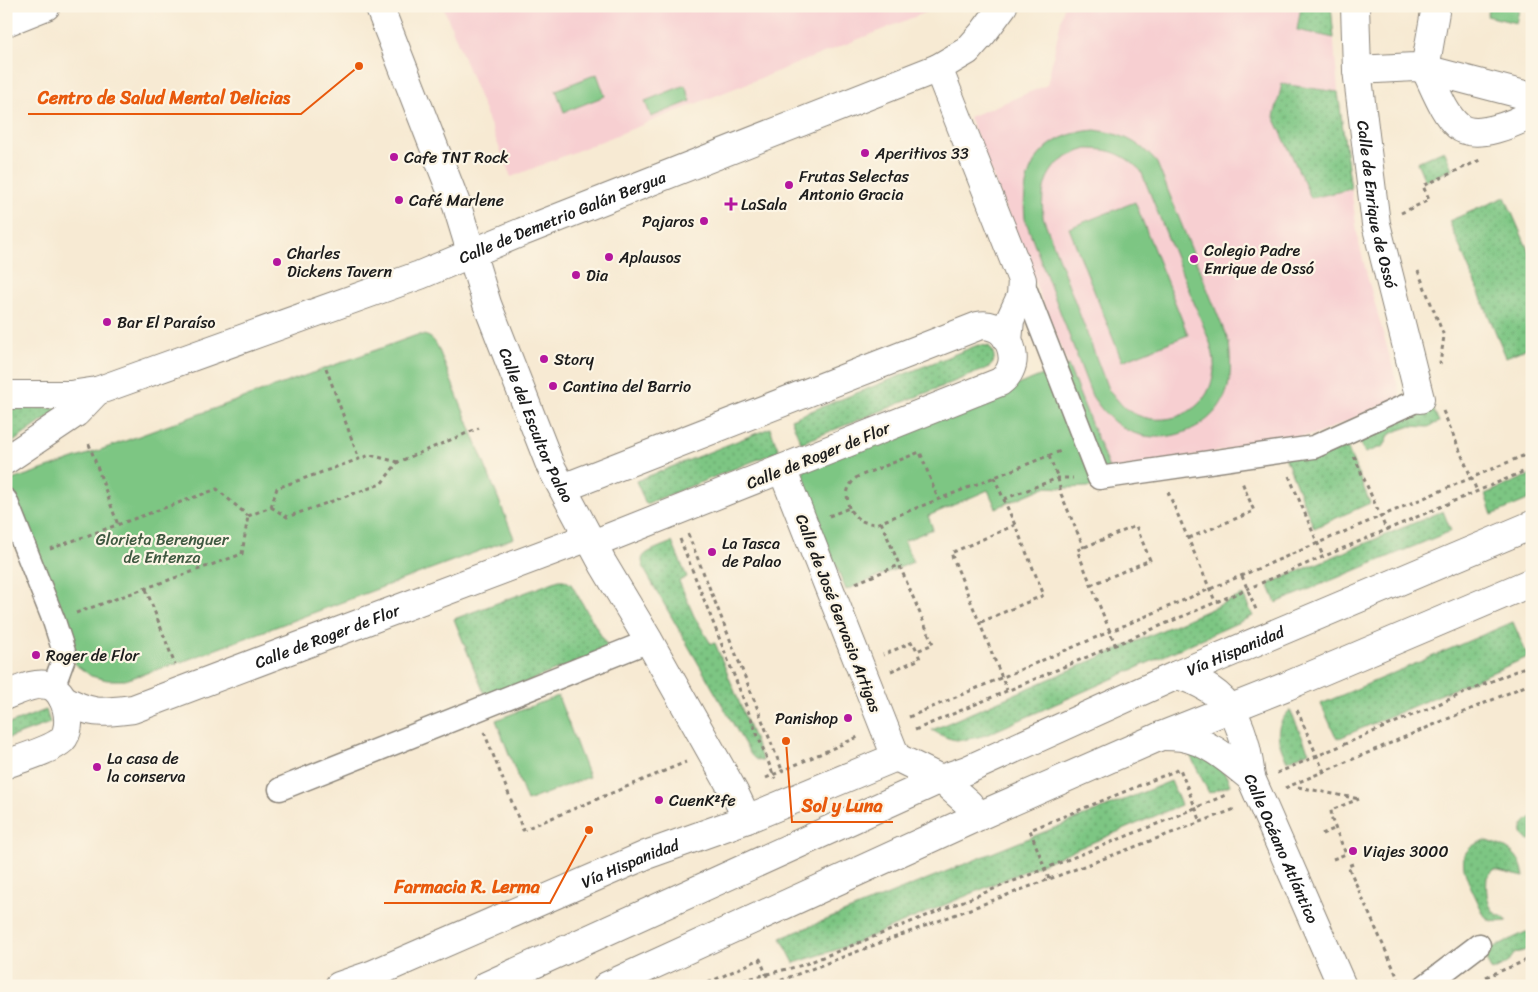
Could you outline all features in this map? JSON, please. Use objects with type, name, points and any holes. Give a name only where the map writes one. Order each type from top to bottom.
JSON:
[{"type":"main road","points":[[6,22],[46,6]]},
{"type":"main road","name":"Calle del Escultor Palao","points":[[379,6],[457,206],[494,322],[550,465],[591,541],[712,752],[747,819]]},
{"type":"main road","name":"Calle de Demetrio Galán Bergua","points":[[6,395],[70,394],[97,391],[420,275],[471,253],[938,68],[967,51],[1003,6]]},
{"type":"main road","name":"Calle de Enrique de Ossó","points":[[1354,6],[1357,70],[1376,224],[1431,404]]},
{"type":"main road","points":[[1436,6],[1425,68],[1449,117],[1459,128],[1470,132],[1508,125],[1532,114]]},
{"type":"main road","points":[[938,68],[1022,280]]},
{"type":"main road","points":[[1357,70],[1425,68],[1532,97]]},
{"type":"main road","name":"Calle de Roger de Flor","points":[[6,695],[41,684],[50,685],[80,708],[99,713],[133,709],[782,469],[1000,382],[1010,371],[1012,362],[1012,352],[1008,341],[1010,320],[1021,296],[1022,280]]},
{"type":"main road","points":[[563,488],[978,326],[995,327],[1008,341]]},
{"type":"main road","name":"Calle de Demetrio Galán Bergua","points":[[6,460],[76,413],[97,391]]},
{"type":"main road","name":"Calle de José Gervasio Artigas","points":[[782,469],[832,593],[874,668],[895,739]]},
{"type":"main road","name":"Vía Hispanidad","points":[[486,986],[941,779],[966,770],[1177,675],[1532,525]]},
{"type":"main road","points":[[607,986],[979,816],[1161,736],[1232,709],[1532,582]]},
{"type":"main road","points":[[1177,675],[1191,678],[1205,686],[1232,709]]},
{"type":"main road","points":[[6,764],[62,740],[67,732],[68,717],[58,693]]},
{"type":"main road","name":"Calle Océano Atlántico","points":[[1232,709],[1244,740],[1255,787],[1342,986]]},
{"type":"main road","points":[[1161,736],[1180,737],[1197,742],[1223,756],[1255,787]]},
{"type":"main road","points":[[895,739],[969,804],[979,816]]},
{"type":"main road","name":"Vía Hispanidad","points":[[339,986],[370,975],[646,855],[747,819],[895,739]]},
{"type":"street","points":[[1022,280],[1099,478],[1314,447],[1344,433],[1431,404]]},
{"type":"street","points":[[6,500],[54,621],[65,655],[58,693]]},
{"type":"street","points":[[280,789],[649,641]]},
{"type":"street","points":[[1425,986],[1479,945]]},
{"type":"path","points":[[1395,216],[1429,200],[1422,186],[1482,159]]},
{"type":"path","points":[[1418,271],[1444,336],[1440,364]]},
{"type":"path","points":[[326,368],[359,459]]},
{"type":"path","points":[[1431,404],[1477,491]]},
{"type":"path","points":[[271,507],[287,517],[380,484],[398,462],[480,428]]},
{"type":"path","points":[[1344,433],[1386,529]]},
{"type":"path","points":[[938,499],[920,452],[857,477],[850,483],[848,490],[849,508],[855,516],[864,523],[876,524],[1085,442]]},
{"type":"path","points":[[89,444],[118,525]]},
{"type":"path","points":[[895,739],[1003,678],[1532,452]]},
{"type":"path","points":[[271,507],[277,488],[370,455],[398,462]]},
{"type":"path","points":[[1049,456],[1058,478],[1061,494],[1084,548]]},
{"type":"path","points":[[895,739],[1532,468]]},
{"type":"path","points":[[1288,472],[1323,556]]},
{"type":"path","points":[[980,622],[1044,594],[994,477]]},
{"type":"path","points":[[1004,499],[1058,478],[1099,478]]},
{"type":"path","points":[[1189,538],[1254,511],[1242,480]]},
{"type":"path","points":[[29,557],[217,489],[248,516]]},
{"type":"path","points":[[1169,493],[1215,602]]},
{"type":"path","points":[[248,516],[271,507]]},
{"type":"path","points":[[806,526],[849,508]]},
{"type":"path","points":[[54,621],[242,554],[248,516]]},
{"type":"path","points":[[881,522],[933,644],[917,651]]},
{"type":"path","points":[[1007,690],[951,553],[1015,526]]},
{"type":"path","points":[[1091,585],[1150,560],[1136,526],[1077,550],[1091,585],[1115,644]]},
{"type":"path","points":[[686,531],[782,770]]},
{"type":"path","points":[[678,534],[776,780]]},
{"type":"path","points":[[832,593],[899,565]]},
{"type":"path","points":[[146,589],[174,664]]},
{"type":"path","points":[[913,642],[920,659],[889,672],[874,668],[882,655],[913,642]]},
{"type":"path","points":[[701,986],[760,959],[768,985],[1201,822],[1255,787],[1532,664]]},
{"type":"path","points":[[720,986],[803,965],[1195,808],[1532,683]]},
{"type":"path","points":[[476,711],[524,830],[712,752]]},
{"type":"path","points":[[766,778],[858,737]]},
{"type":"path","points":[[1049,879],[1030,830],[1180,769],[1201,822]]},
{"type":"path","points":[[1298,787],[1359,798],[1330,810],[1332,820],[1346,854],[1333,860]]},
{"type":"path","points":[[1322,834],[1336,828]]},
{"type":"path","points":[[1353,864],[1348,866],[1366,901],[1402,986]]},
{"type":"path","points":[[1486,977],[1532,958]]},
{"type":"path","points":[[303,986],[312,983]]},
{"type":"shaded area","points":[[443,6],[942,6],[511,177]]},
{"type":"shaded area","name":"Colegio Padre Enrique de Ossó","points":[[1064,6],[1331,6],[1338,92],[1358,239],[1401,397],[1317,434],[1110,471],[969,117],[1047,85]]},
{"type":"green space","points":[[1301,6],[1331,6],[1334,38],[1297,30]]},
{"type":"green space","points":[[1489,6],[1520,6],[1516,23],[1487,16]]},
{"type":"green space","points":[[597,74],[605,96],[564,112],[556,90]]},
{"type":"green space","points":[[1282,84],[1338,92],[1351,189],[1311,198],[1274,117]]},
{"type":"green space","points":[[685,85],[691,101],[651,117],[645,101]]},
{"type":"green space","points":[[1095,130],[1122,136],[1144,149],[1157,163],[1229,343],[1229,384],[1225,396],[1209,418],[1185,432],[1172,436],[1158,437],[1144,436],[1131,432],[1114,421],[1096,402],[1092,396],[1025,219],[1024,201],[1026,184],[1031,169],[1038,157],[1048,146],[1061,138]],"holes":[[[1087,149],[1117,154],[1129,160],[1141,171],[1211,345],[1214,371],[1207,394],[1199,404],[1188,412],[1176,417],[1151,419],[1138,415],[1126,409],[1108,389],[1043,217],[1043,192],[1050,173],[1056,165],[1074,154]]]},
{"type":"green space","points":[[1444,150],[1452,169],[1425,181],[1417,162]]},
{"type":"green space","points":[[1505,197],[1532,259],[1532,346],[1506,357],[1449,221]]},
{"type":"green space","points":[[1135,202],[1188,335],[1122,361],[1069,228]]},
{"type":"green space","name":"Glorieta Berenguer de Entenza","points":[[417,335],[429,337],[437,346],[514,538],[184,661],[125,680],[107,680],[91,676],[76,665],[67,653],[6,490],[6,482],[103,449]]},
{"type":"green space","points":[[978,345],[989,346],[993,352],[994,361],[988,368],[801,443],[791,419]]},
{"type":"green space","points":[[1068,365],[1110,471],[1111,486],[1045,487],[996,508],[988,490],[928,516],[933,529],[904,541],[913,562],[846,590],[802,481],[804,471],[809,467]]},
{"type":"green space","points":[[1431,404],[1439,422],[1428,427],[1411,426],[1399,430],[1389,435],[1384,446],[1365,453],[1358,438]]},
{"type":"green space","points":[[6,408],[61,408],[6,447]]},
{"type":"green space","points":[[770,428],[779,451],[646,504],[636,481]]},
{"type":"green space","points":[[1346,444],[1370,503],[1314,528],[1285,457]]},
{"type":"green space","points":[[1532,474],[1532,498],[1492,515],[1485,494]]},
{"type":"green space","points":[[1443,511],[1451,531],[1276,603],[1268,584]]},
{"type":"green space","points":[[672,542],[687,577],[679,581],[694,616],[711,644],[715,643],[763,761],[756,760],[751,755],[644,569],[642,560],[645,555]]},
{"type":"green space","points":[[559,580],[564,580],[571,584],[609,649],[486,698],[454,619]]},
{"type":"green space","points":[[1243,595],[1253,616],[986,735],[958,740],[947,738],[932,730]]},
{"type":"green space","points":[[1513,622],[1528,657],[1337,739],[1321,704]]},
{"type":"green space","points":[[558,696],[589,777],[527,801],[496,720]]},
{"type":"green space","points":[[46,710],[50,723],[6,739],[6,725]]},
{"type":"green space","points":[[1290,710],[1309,752],[1287,761],[1278,734],[1281,722]]},
{"type":"green space","points":[[1201,752],[1226,775],[1230,785],[1209,793],[1189,753]]},
{"type":"green space","points":[[1171,781],[1181,805],[845,947],[794,963],[781,938]]},
{"type":"green space","points":[[1532,817],[1532,839],[1530,841],[1523,836],[1522,829],[1525,822]]},
{"type":"green space","points":[[1485,840],[1506,848],[1516,856],[1522,868],[1524,877],[1494,870],[1487,877],[1489,904],[1494,912],[1507,921],[1497,922],[1486,918],[1464,868],[1464,857],[1467,852],[1471,847]]},
{"type":"green space","points":[[1526,932],[1532,933],[1532,948],[1514,954],[1507,964],[1492,971],[1486,960],[1492,948]]},
{"type":"place","name":"Centro de Salud Mental Delicias","points":[[359,66]]},
{"type":"place","name":"Aperitivos 33","points":[[865,153]]},
{"type":"place","name":"Cafe TNT Rock","points":[[394,157]]},
{"type":"place","name":"Frutas Selectas Antonio Gracia","points":[[789,185]]},
{"type":"place","name":"Café Marlene","points":[[399,200]]},
{"type":"place","name":"LaSala","points":[[731,204]]},
{"type":"place","name":"Pajaros","points":[[704,221]]},
{"type":"place","name":"Aplausos","points":[[609,257]]},
{"type":"place","name":"Colegio Padre Enrique de Ossó","points":[[1194,259]]},
{"type":"place","name":"Charles Dickens Tavern","points":[[277,262]]},
{"type":"place","name":"Dia","points":[[576,275]]},
{"type":"place","name":"Bar El Paraíso","points":[[107,322]]},
{"type":"place","name":"Story","points":[[544,359]]},
{"type":"place","name":"Cantina del Barrio","points":[[553,386]]},
{"type":"place","name":"La Tasca de Palao","points":[[712,552]]},
{"type":"place","name":"Roger de Flor","points":[[36,655]]},
{"type":"place","name":"Panishop","points":[[848,718]]},
{"type":"place","name":"Sol y Luna","points":[[786,741]]},
{"type":"place","name":"La casa de la conserva","points":[[97,767]]},
{"type":"place","name":"CuenK²fe","points":[[659,800]]},
{"type":"place","name":"Farmacia R. Lerma","points":[[589,830]]},
{"type":"place","name":"Viajes 3000","points":[[1353,851]]}]
